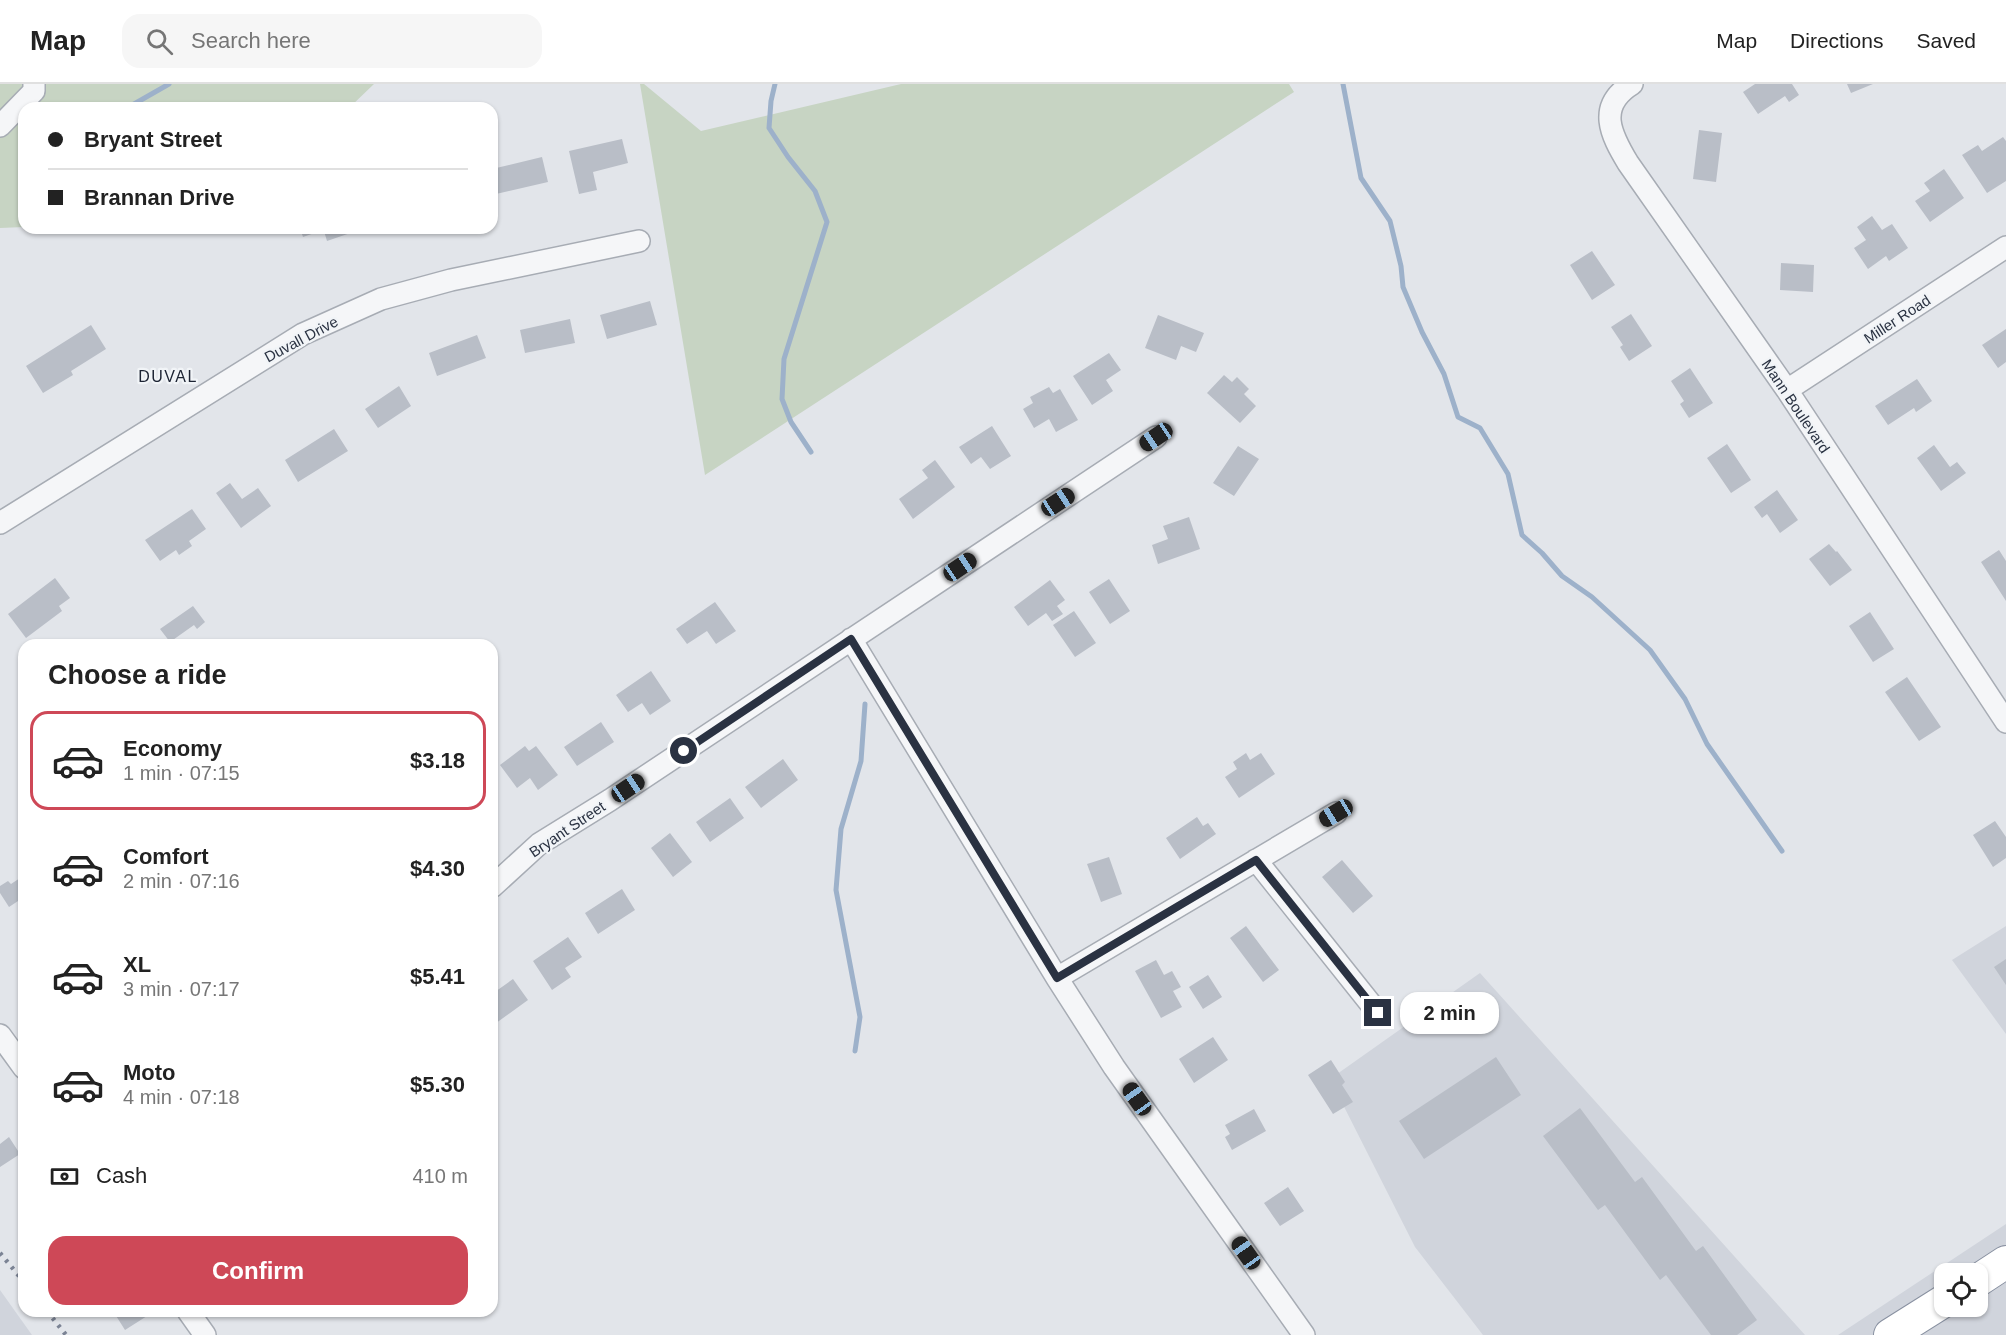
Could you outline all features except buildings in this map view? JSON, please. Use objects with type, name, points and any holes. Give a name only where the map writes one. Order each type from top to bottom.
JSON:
[{"type":"highway","points":[[1988,1274],[2006,1262]]},
{"type":"highway","points":[[1890,1335],[1934,1307]]},
{"type":"street","points":[[23,102],[34,91],[34,84]]},
{"type":"street","name":"Mann Boulevard","points":[[1628,86],[1620,91],[1609,114],[1612,136],[1628,163],[1787,390],[2006,722]]},
{"type":"street","points":[[0,126],[18,107]]},
{"type":"street","name":"Duvall Drive","points":[[0,523],[303,334],[381,299],[451,280],[639,241]]},
{"type":"street","name":"Miller Road","points":[[1787,390],[2006,247]]},
{"type":"street","name":"Bryant Street","points":[[498,881],[539,844],[610,800],[1156,437]]},
{"type":"street","points":[[851,639],[1057,978],[1114,1067],[1304,1335]]},
{"type":"street","points":[[1057,978],[1336,813]]},
{"type":"street","points":[[1256,860],[1378,1013]]},
{"type":"street","points":[[0,1035],[18,1060]]},
{"type":"street","points":[[192,1317],[205,1335]]},
{"type":"shaded area","points":[[2006,926],[2006,1034],[1952,960]]},
{"type":"shaded area","points":[[1480,973],[1805,1335],[1483,1335],[1415,1247],[1330,1079]]},
{"type":"shaded area","points":[[2006,1224],[2006,1335],[1838,1335],[1934,1272],[1934,1317],[1988,1317],[1988,1263],[1947,1263]]},
{"type":"shaded area","points":[[0,1290],[32,1335],[0,1335]]},
{"type":"green space","points":[[0,84],[374,84],[355,102],[18,102],[18,227],[0,228]]},
{"type":"green space","points":[[640,84],[644,84],[701,131],[901,84],[1289,84],[1294,92],[705,475]]},
{"type":"waterway","points":[[138,102],[169,84]]},
{"type":"waterway","points":[[775,84],[769,128],[815,191],[827,222],[784,359],[782,399],[791,422],[811,452]]},
{"type":"waterway","points":[[1343,84],[1361,178],[1390,221],[1401,266],[1403,287],[1422,332],[1444,374],[1458,417],[1480,428],[1508,474],[1522,535],[1562,576],[1592,597],[1650,650],[1685,699],[1707,744],[1782,851]]},
{"type":"waterway","points":[[855,1051],[860,1017],[836,890],[841,829],[861,761],[865,704]]},
{"type":"railway","points":[[0,1253],[18,1275]]},
{"type":"railway","points":[[52,1317],[66,1335]]},
{"type":"district","name":"DUVAL","points":[[168,376]]},
{"type":"route","points":[[684,751],[851,639],[1057,978],[1256,860],[1378,1013]]}]
